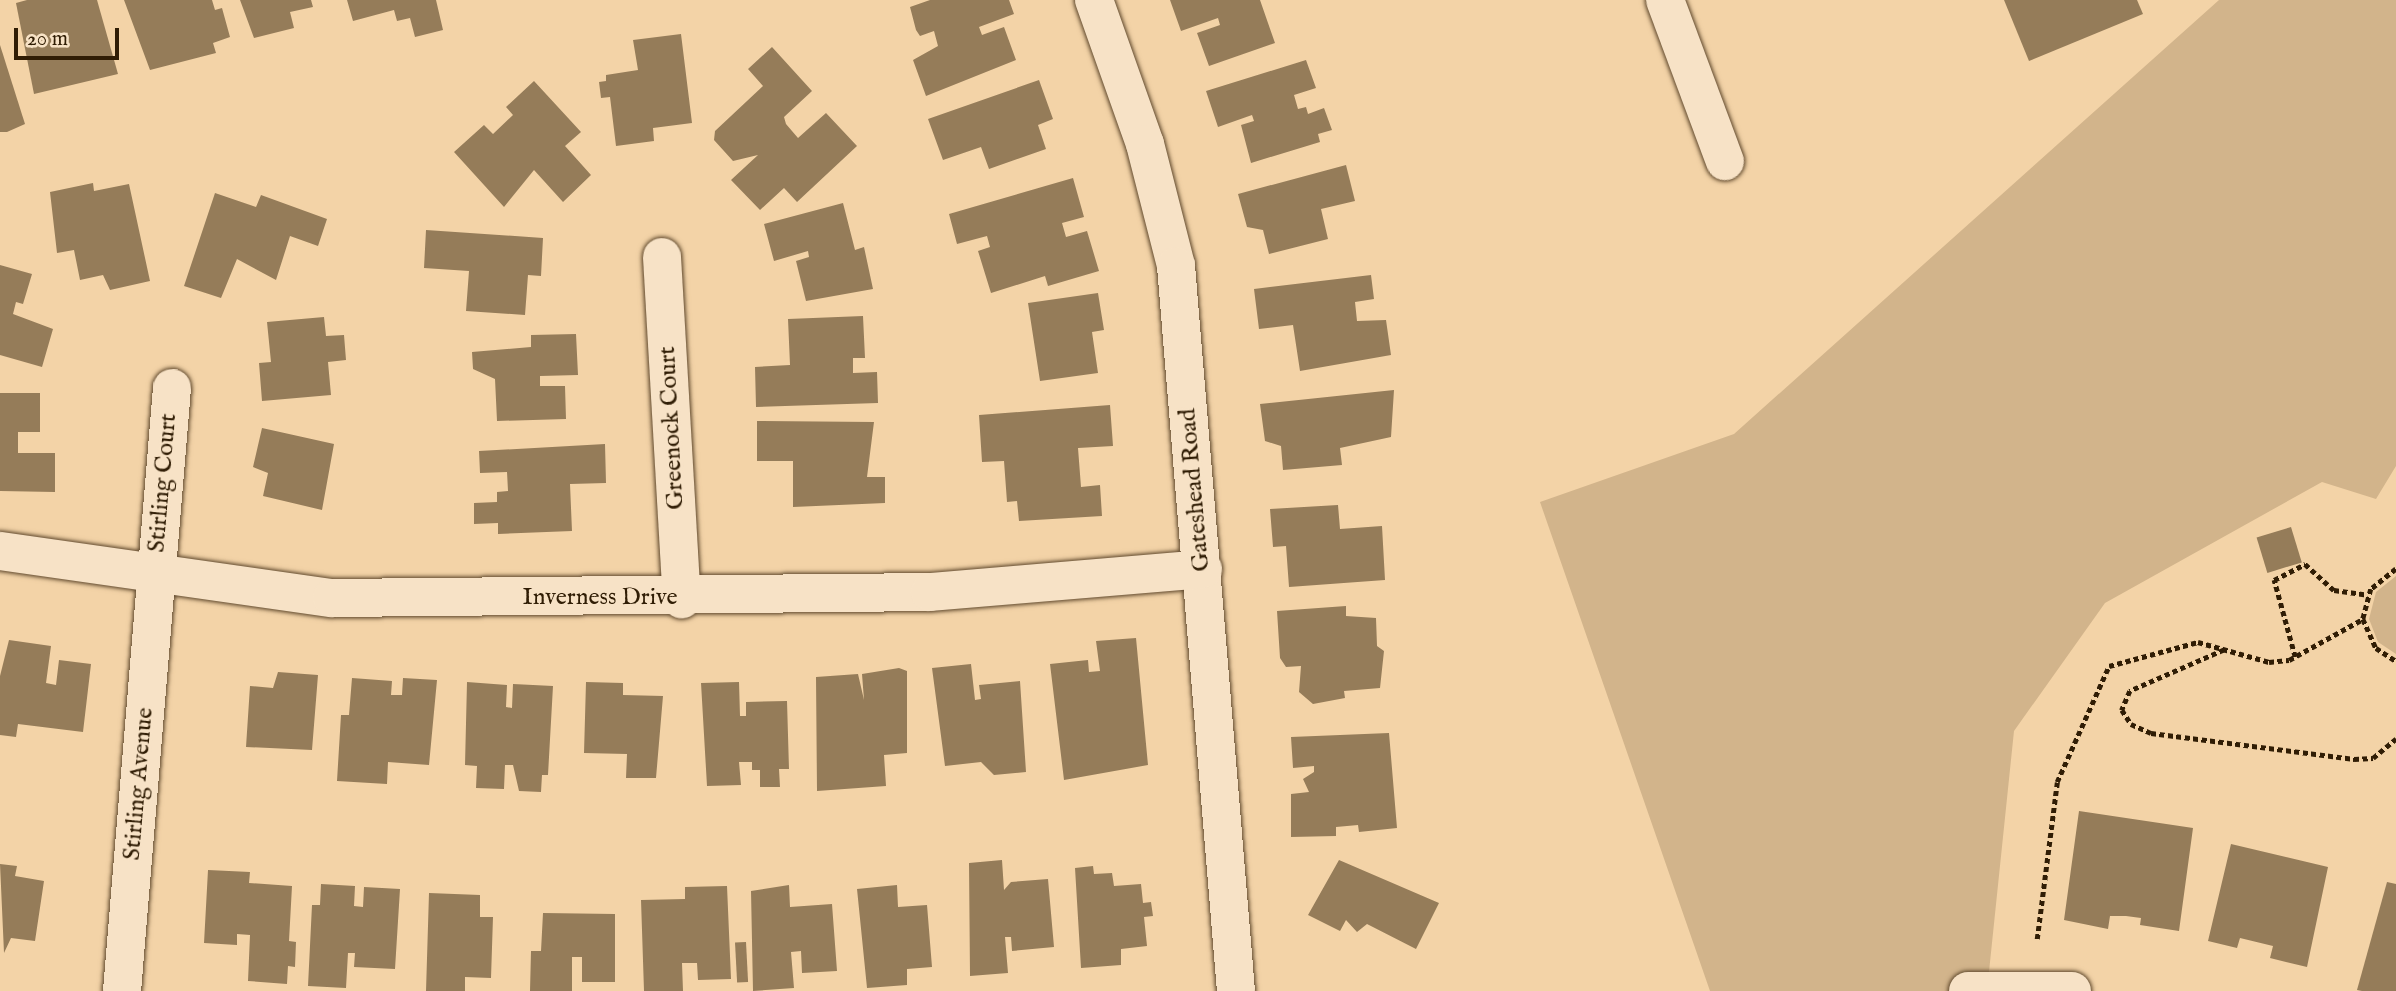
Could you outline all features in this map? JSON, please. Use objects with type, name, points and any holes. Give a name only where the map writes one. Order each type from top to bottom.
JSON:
[{"type":"street","name":"Gateshead Road","points":[[1094,0],[1145,144],[1176,266],[1236,991]]},
{"type":"street","points":[[1665,0],[1725,161]]},
{"type":"street","name":"Greenock Court","points":[[662,257],[682,599]]},
{"type":"street","name":"Stirling Court","points":[[155,578],[172,388]]},
{"type":"street","name":"Inverness Drive","points":[[0,551],[155,578],[332,598],[682,599],[930,592],[1203,569]]},
{"type":"street","name":"Stirling Avenue","points":[[122,991],[155,578]]},
{"type":"street","points":[[1968,991],[2072,991]]},
{"type":"path","points":[[2295,657],[2274,580],[2305,564],[2334,590],[2368,595]]},
{"type":"path","points":[[2396,569],[2368,595],[2363,619],[2376,649],[2396,661]]},
{"type":"path","points":[[2037,939],[2057,782],[2109,666],[2198,642],[2269,662],[2295,657],[2363,619]]},
{"type":"path","points":[[2225,649],[2130,691],[2122,710],[2131,724],[2151,733],[2354,759],[2373,758],[2396,739]]},
{"type":"shaded area","points":[[2219,0],[2396,0],[2396,466],[2376,499],[2322,482],[2105,603],[2014,731],[1987,991],[1710,991],[1540,502],[1734,434]]},
{"type":"shaded area","points":[[2396,576],[2396,654],[2378,642],[2369,619],[2376,592]]},
{"type":"building","points":[[27,0],[97,0],[118,74],[34,94],[16,3]]},
{"type":"building","points":[[124,0],[212,0],[215,10],[222,8],[230,37],[213,43],[216,53],[150,70]]},
{"type":"building","points":[[240,0],[311,0],[313,7],[290,12],[294,28],[254,38]]},
{"type":"building","points":[[347,0],[436,0],[443,30],[415,37],[410,18],[397,21],[394,10],[353,21]]},
{"type":"building","points":[[930,0],[1009,0],[1014,14],[979,27],[982,35],[1004,27],[1016,60],[926,96],[913,60],[938,46],[934,31],[920,36],[910,7]]},
{"type":"building","points":[[1170,0],[1260,0],[1275,43],[1209,66],[1197,33],[1220,25],[1218,18],[1181,31]]},
{"type":"building","points":[[2004,0],[2137,0],[2143,14],[2029,61]]},
{"type":"building","points":[[681,34],[692,123],[653,128],[654,141],[616,146],[610,97],[601,98],[599,82],[606,81],[606,75],[638,70],[633,40]]},
{"type":"building","points":[[0,45],[25,124],[7,132],[0,132]]},
{"type":"building","points":[[772,47],[812,91],[784,117],[786,124],[798,138],[826,113],[857,146],[797,202],[784,188],[760,210],[731,180],[758,155],[733,161],[714,140],[715,131],[763,86],[748,69]]},
{"type":"building","points":[[1306,60],[1316,88],[1294,95],[1298,109],[1306,107],[1308,114],[1324,108],[1332,130],[1318,134],[1320,142],[1251,163],[1241,125],[1254,121],[1252,115],[1218,127],[1206,91]]},
{"type":"building","points":[[1039,80],[1053,119],[1038,125],[1046,149],[989,169],[981,147],[943,160],[928,119]]},
{"type":"building","points":[[534,81],[581,132],[565,146],[591,175],[563,202],[534,170],[504,207],[454,152],[484,125],[493,134],[513,115],[506,107]]},
{"type":"building","points":[[1346,165],[1355,201],[1321,209],[1328,239],[1269,254],[1263,230],[1247,227],[1238,194]]},
{"type":"building","points":[[1073,178],[1084,217],[1062,223],[1066,237],[1087,231],[1099,271],[1048,286],[1045,276],[991,293],[978,251],[990,247],[987,236],[957,244],[949,214]]},
{"type":"building","points":[[93,183],[94,191],[129,184],[150,281],[110,290],[103,275],[80,280],[74,250],[57,253],[50,192]]},
{"type":"building","points":[[215,193],[256,207],[261,195],[327,219],[318,246],[290,236],[276,280],[237,259],[221,298],[184,286]]},
{"type":"building","points":[[843,203],[855,250],[864,247],[873,289],[806,301],[796,261],[809,257],[808,251],[774,261],[764,224]]},
{"type":"building","points":[[426,230],[543,238],[541,276],[528,275],[525,315],[466,311],[469,271],[424,268]]},
{"type":"building","points":[[0,265],[32,274],[23,304],[16,302],[13,314],[53,329],[42,367],[0,355]]},
{"type":"building","points":[[1371,275],[1374,299],[1355,302],[1357,321],[1386,320],[1391,355],[1300,371],[1293,325],[1259,329],[1254,289]]},
{"type":"building","points":[[1098,293],[1104,330],[1092,332],[1098,373],[1040,381],[1028,303]]},
{"type":"building","points":[[863,316],[865,358],[853,358],[853,373],[877,372],[878,403],[756,407],[755,367],[790,365],[788,319]]},
{"type":"building","points":[[324,317],[326,336],[344,335],[346,360],[328,362],[331,395],[262,401],[259,363],[271,362],[267,322]]},
{"type":"building","points":[[576,334],[578,375],[540,376],[540,386],[565,386],[566,419],[497,421],[495,379],[473,369],[472,352],[531,347],[531,335]]},
{"type":"building","points":[[1394,390],[1391,437],[1340,448],[1342,465],[1283,470],[1281,446],[1265,441],[1260,404]]},
{"type":"building","points":[[0,393],[40,393],[40,432],[18,432],[18,453],[55,453],[55,492],[0,491]]},
{"type":"building","points":[[1110,405],[1113,446],[1078,448],[1081,487],[1100,485],[1102,516],[1019,521],[1017,501],[1007,502],[1004,461],[982,462],[979,415]]},
{"type":"building","points":[[757,421],[874,422],[867,477],[885,477],[885,503],[793,507],[793,461],[757,461]]},
{"type":"building","points":[[262,428],[334,444],[322,510],[263,496],[268,473],[253,467]]},
{"type":"building","points":[[605,444],[606,483],[570,484],[572,531],[498,534],[498,523],[474,524],[474,503],[497,502],[497,492],[508,491],[507,472],[480,473],[479,451]]},
{"type":"building","points":[[1338,505],[1340,529],[1382,526],[1385,580],[1289,587],[1286,546],[1273,547],[1270,509]]},
{"type":"building","points":[[2291,527],[2302,562],[2267,573],[2257,538]]},
{"type":"building","points":[[1346,606],[1346,616],[1376,618],[1377,646],[1384,651],[1380,688],[1344,691],[1345,698],[1313,704],[1299,692],[1301,666],[1286,667],[1280,658],[1277,611]]},
{"type":"building","points":[[1136,638],[1148,765],[1064,780],[1050,664],[1088,660],[1089,672],[1100,671],[1096,641]]},
{"type":"building","points":[[9,640],[51,646],[46,683],[56,685],[59,660],[91,664],[83,732],[18,724],[16,737],[0,735],[0,676]]},
{"type":"building","points":[[971,664],[975,700],[981,699],[979,685],[1020,681],[1026,772],[994,775],[981,762],[945,766],[932,668]]},
{"type":"building","points":[[899,668],[907,671],[907,753],[884,755],[886,786],[817,791],[816,677],[858,674],[864,700],[862,674]]},
{"type":"building","points":[[278,672],[318,675],[312,750],[246,747],[250,686],[273,688]]},
{"type":"building","points":[[352,678],[392,681],[391,695],[402,695],[403,678],[437,680],[429,765],[388,762],[387,784],[337,781],[341,715],[349,715]]},
{"type":"building","points":[[467,682],[507,685],[506,707],[512,708],[513,684],[553,686],[548,775],[542,775],[541,792],[519,791],[513,765],[505,765],[504,789],[476,788],[477,766],[465,765]]},
{"type":"building","points":[[586,682],[623,683],[623,695],[663,696],[656,778],[626,778],[627,754],[584,753]]},
{"type":"building","points":[[739,682],[740,716],[746,716],[746,702],[787,701],[789,769],[779,769],[780,787],[760,787],[760,770],[752,770],[752,762],[739,762],[741,785],[707,786],[701,683]]},
{"type":"building","points":[[1389,733],[1397,828],[1359,832],[1358,825],[1336,827],[1336,836],[1291,837],[1291,794],[1309,792],[1303,779],[1314,772],[1314,766],[1293,768],[1291,737]]},
{"type":"building","points":[[2079,811],[2193,828],[2179,931],[2140,925],[2141,918],[2126,916],[2110,916],[2108,929],[2064,920]]},
{"type":"building","points":[[2231,844],[2328,867],[2307,967],[2270,958],[2273,946],[2240,938],[2237,948],[2208,941]]},
{"type":"building","points":[[1002,860],[1004,890],[1011,882],[1048,879],[1054,947],[1012,951],[1011,937],[1005,937],[1008,973],[970,976],[969,863]]},
{"type":"building","points":[[1339,860],[1439,903],[1416,949],[1367,924],[1357,932],[1346,920],[1340,931],[1308,915]]},
{"type":"building","points":[[0,864],[17,866],[15,876],[44,881],[35,941],[11,938],[4,953]]},
{"type":"building","points":[[1093,866],[1094,874],[1112,873],[1114,886],[1141,884],[1143,903],[1151,902],[1153,916],[1144,917],[1147,946],[1121,949],[1121,965],[1081,968],[1075,868]]},
{"type":"building","points":[[208,870],[250,872],[249,883],[292,886],[289,941],[296,942],[295,967],[288,966],[287,984],[248,981],[250,935],[237,934],[237,945],[204,943]]},
{"type":"building","points":[[2387,882],[2396,884],[2396,991],[2357,990]]},
{"type":"building","points":[[321,884],[355,886],[354,906],[363,907],[364,887],[400,889],[395,969],[354,967],[355,953],[348,953],[346,988],[308,986],[312,905],[320,905]]},
{"type":"building","points":[[789,885],[790,907],[832,904],[837,971],[802,973],[801,951],[791,952],[794,988],[753,991],[751,891]]},
{"type":"building","points":[[897,885],[898,907],[927,905],[932,967],[907,969],[907,985],[867,988],[857,889]]},
{"type":"building","points":[[727,886],[731,979],[698,980],[697,963],[682,963],[683,991],[644,991],[641,900],[685,899],[685,887]]},
{"type":"building","points":[[429,893],[480,895],[480,917],[493,917],[491,978],[465,977],[465,991],[426,991]]},
{"type":"building","points":[[543,913],[615,914],[615,982],[582,982],[582,957],[572,957],[572,991],[530,991],[531,951],[541,951]]},
{"type":"building","points":[[746,942],[748,982],[737,983],[735,943]]}]
